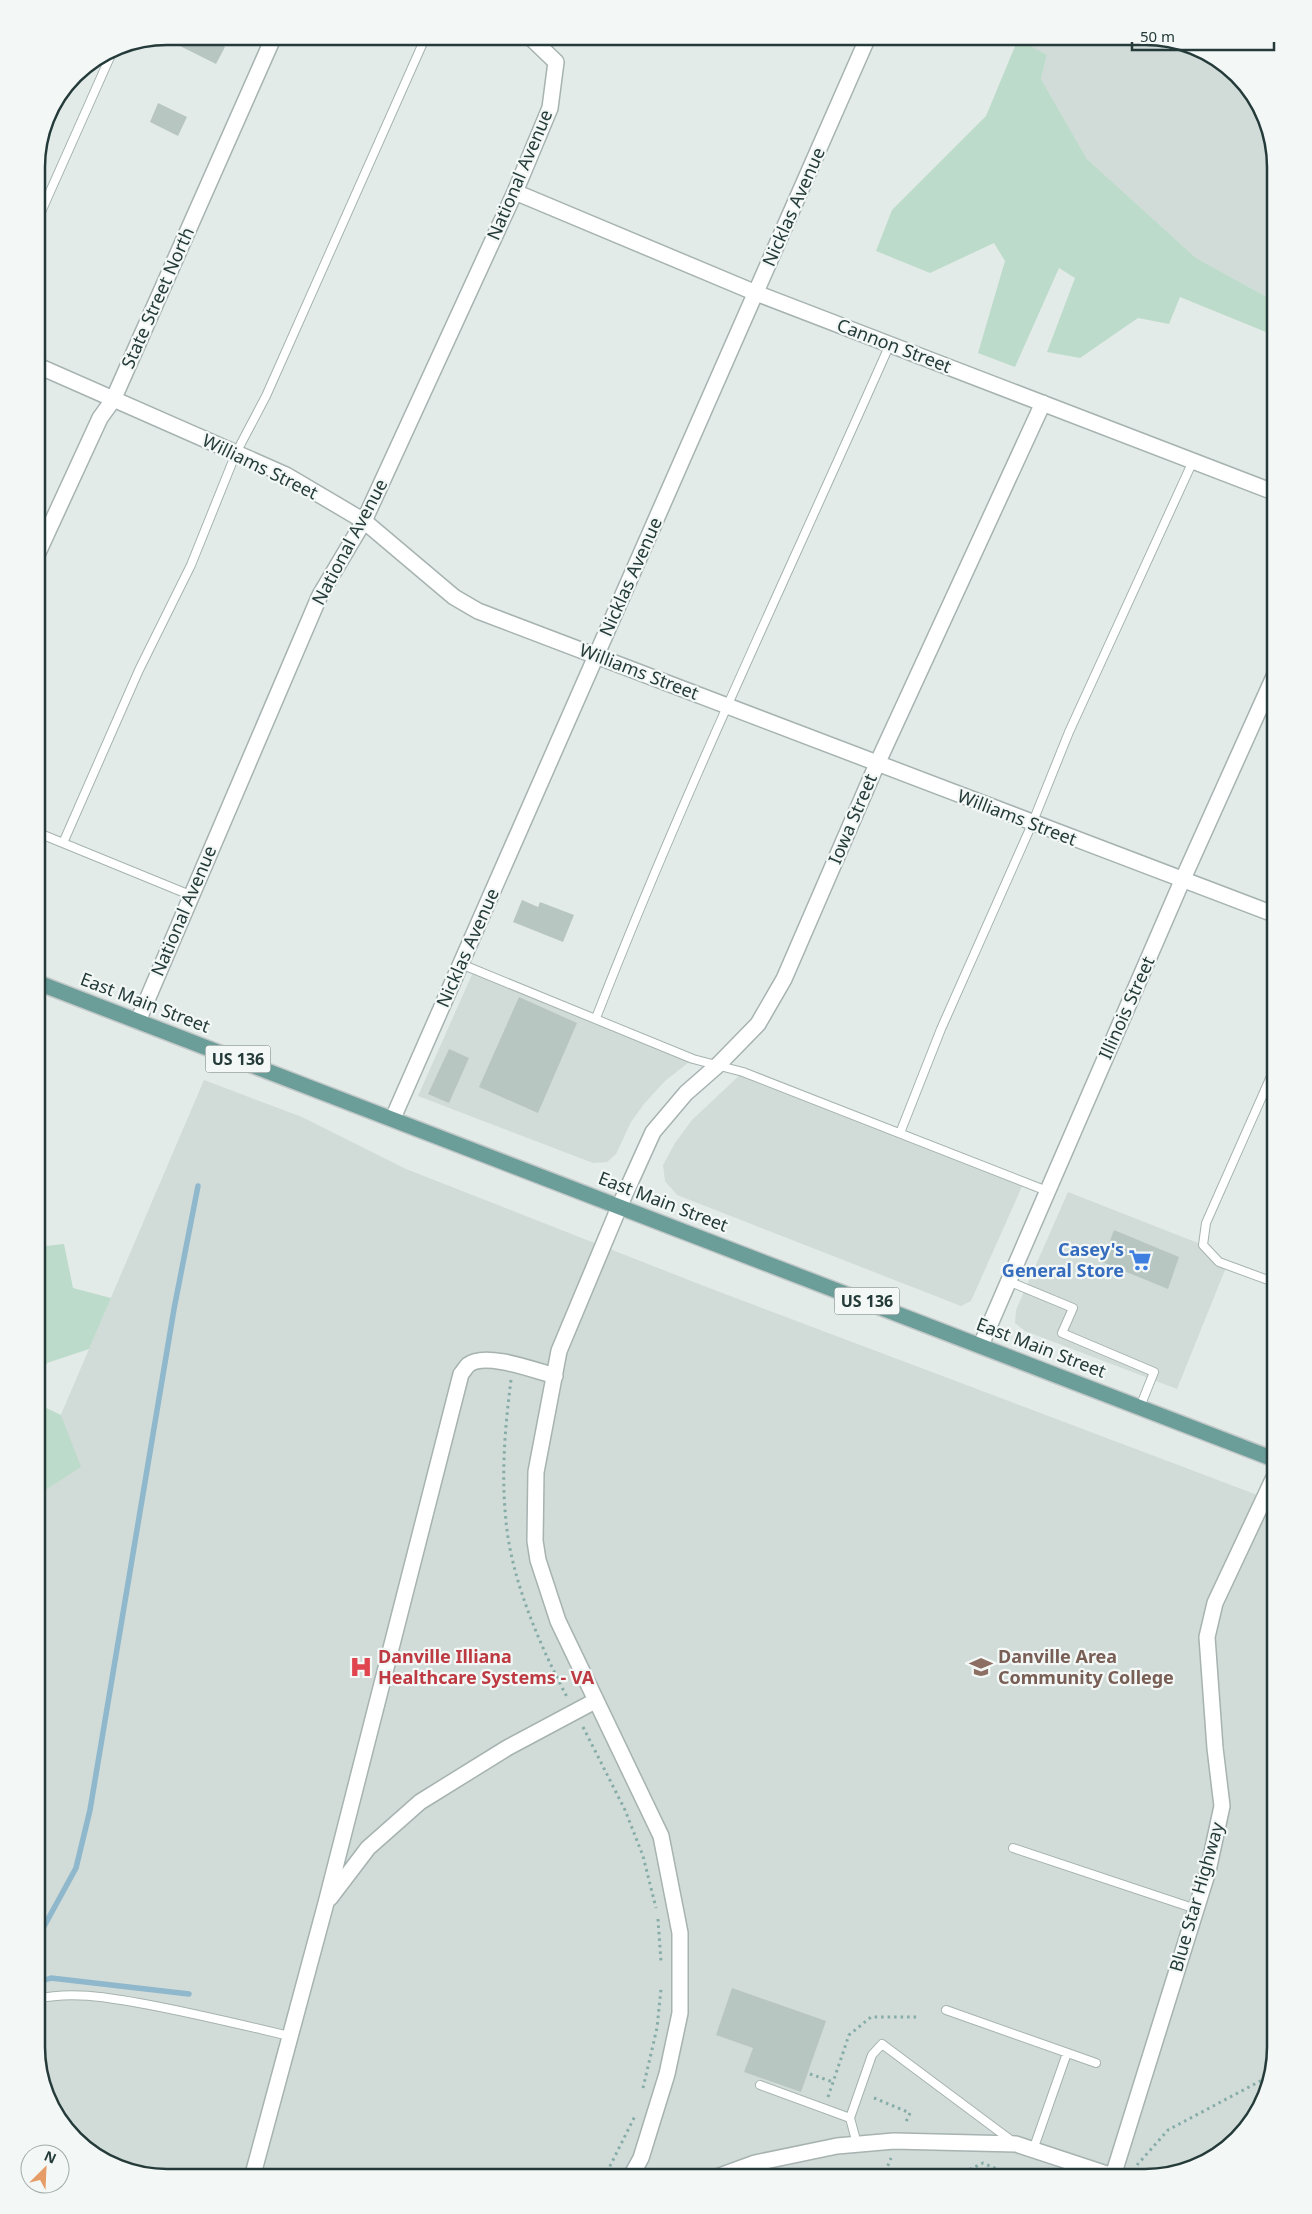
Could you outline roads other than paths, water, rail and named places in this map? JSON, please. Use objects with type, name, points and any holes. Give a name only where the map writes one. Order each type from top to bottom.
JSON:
[{"type":"main road","name":"East Main Street","points":[[45,985],[1267,1456]]},
{"type":"street","name":"State Street North","points":[[45,538],[100,418],[113,400],[270,45]]},
{"type":"street","name":"National Avenue","points":[[138,1021],[320,595],[364,521],[515,192],[550,108],[556,62],[538,45]]},
{"type":"street","name":"Nicklas Avenue","points":[[393,1118],[864,45]]},
{"type":"street","name":"Cannon Street","points":[[515,192],[756,293],[1267,490]]},
{"type":"street","name":"Williams Street","points":[[45,369],[286,475],[364,521],[454,597],[478,611],[1032,824],[1267,912]]},
{"type":"street","name":"Iowa Street","points":[[635,2169],[641,2158],[664,2084],[680,2013],[680,1933],[661,1836],[558,1621],[538,1560],[535,1541],[537,1507],[536,1472],[546,1410],[559,1351],[653,1132],[686,1093],[718,1065],[758,1024],[784,979],[877,764],[1043,403]]},
{"type":"street","name":"Illinois Street","points":[[981,1345],[1182,880],[1267,692]]},
{"type":"street","points":[[254,2169],[326,1903],[461,1374],[469,1364],[483,1360],[513,1364],[555,1376]]},
{"type":"street","name":"Blue Star Highway","points":[[1117,2169],[1208,1871],[1222,1806],[1215,1748],[1207,1638],[1215,1603],[1267,1492]]},
{"type":"street","points":[[326,1903],[368,1848],[420,1802],[507,1748],[595,1700]]},
{"type":"street","name":"Blue Star Highway","points":[[739,2169],[755,2163],[857,2144],[894,2141],[1016,2144],[1091,2169]]},
{"type":"lane","points":[[63,843],[139,670],[191,566],[236,453],[266,396],[422,45]]},
{"type":"lane","points":[[45,201],[108,61]]},
{"type":"lane","points":[[596,1018],[636,915],[727,706],[818,508],[890,344]]},
{"type":"lane","points":[[900,1133],[941,1029],[1032,824],[1070,732],[1193,461]]},
{"type":"lane","points":[[45,836],[190,896]]},
{"type":"lane","points":[[460,964],[693,1058],[743,1072],[1047,1191]]},
{"type":"lane","points":[[1267,1085],[1206,1222],[1203,1245],[1219,1262],[1267,1280]]},
{"type":"lane","points":[[1008,1281],[1073,1308],[1062,1333],[1154,1372],[1140,1407]]},
{"type":"lane","points":[[1012,1848],[1196,1909]]},
{"type":"lane","points":[[45,1996],[93,1995],[165,2007],[289,2036]]},
{"type":"lane","points":[[946,2010],[1096,2063]]},
{"type":"lane","points":[[857,2144],[850,2118],[872,2055],[882,2044],[1016,2144]]},
{"type":"lane","points":[[1033,2150],[1067,2053]]},
{"type":"lane","points":[[760,2085],[850,2118]]},
{"type":"waterway","points":[[45,1925],[76,1868],[90,1810],[174,1309],[198,1186]]},
{"type":"waterway","points":[[45,1980],[51,1978],[189,1994]]},
{"type":"place","name":"Casey's General Store","points":[[1140,1260]]},
{"type":"place","name":"Danville Illiana Healthcare Systems - VA","points":[[361,1667]]},
{"type":"place","name":"Danville Area Community College","points":[[981,1667]]}]
